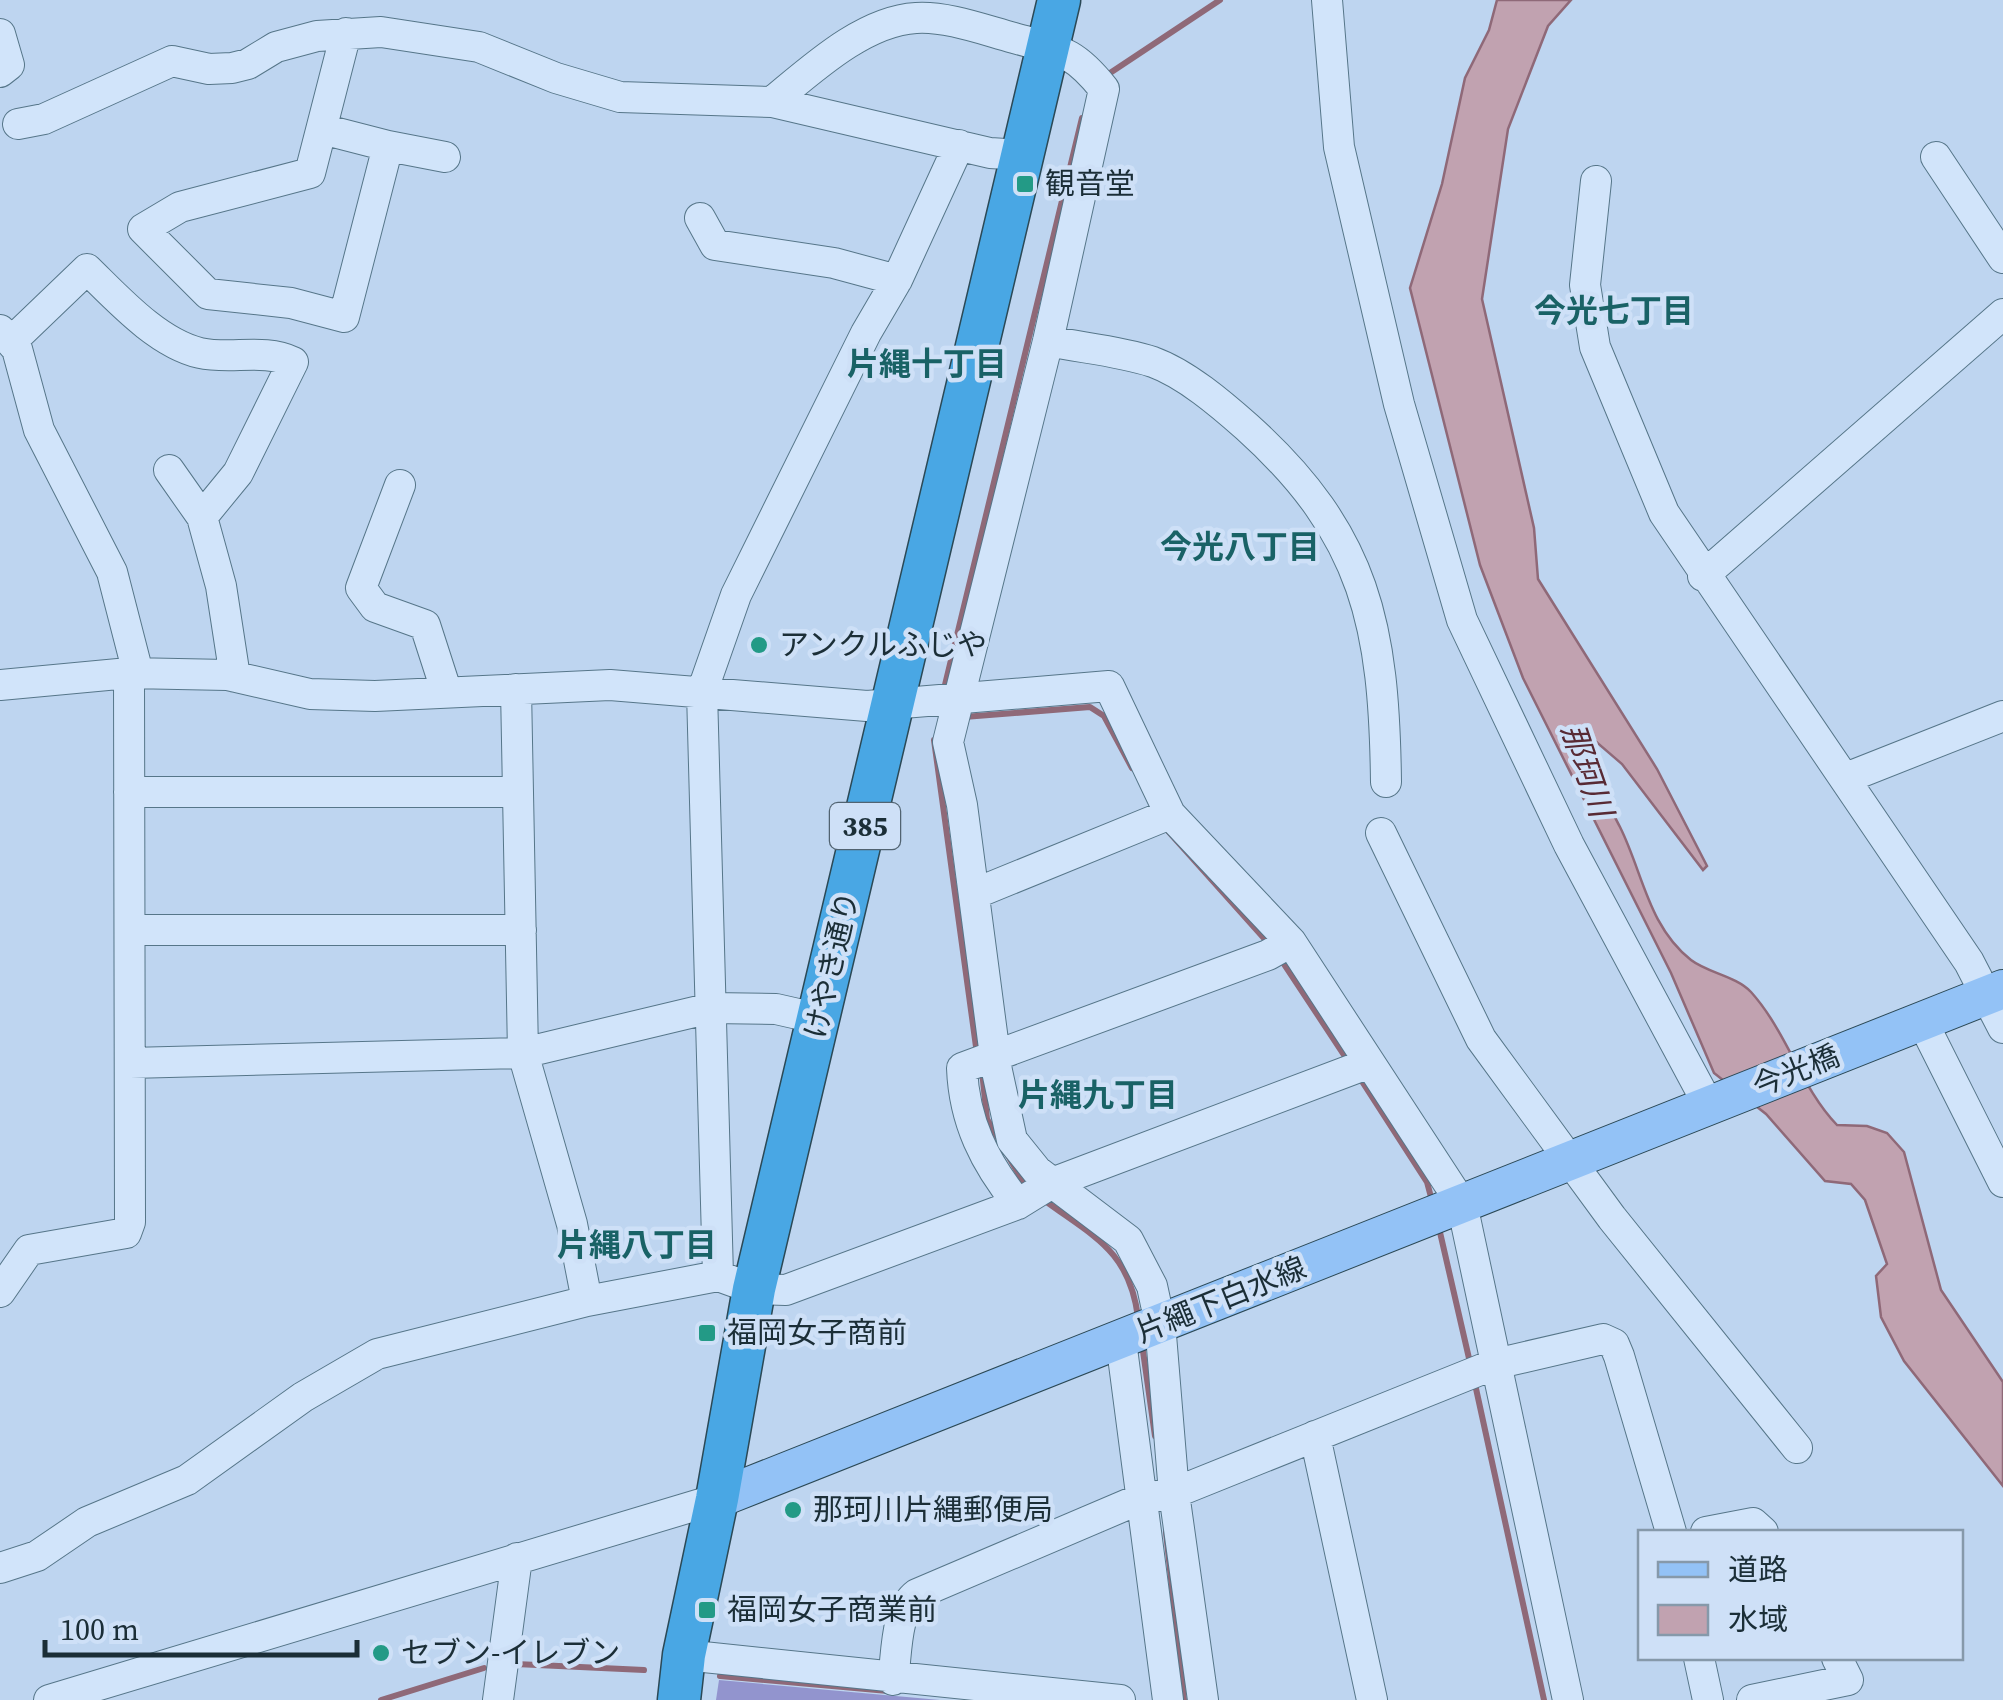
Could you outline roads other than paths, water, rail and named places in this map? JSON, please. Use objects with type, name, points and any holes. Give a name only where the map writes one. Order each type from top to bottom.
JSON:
[{"type":"highway","name":"けやき通り","points":[[679,1700],[684,1654],[718,1499],[736,1282],[928,702],[1022,155],[1064,54],[1058,0]]},
{"type":"main road","points":[[1922,1021],[1997,1004]]},
{"type":"main road","name":"今光橋","points":[[1717,1102],[1922,1021]]},
{"type":"main road","name":"片繩下白水線","points":[[718,1499],[1717,1102]]},
{"type":"street","points":[[1327,0],[1339,148],[1398,404],[1462,620],[1569,845],[1717,1102]]},
{"type":"street","points":[[772,102],[827,58],[898,20],[928,18],[1064,54],[1104,89],[1048,341],[928,702],[948,742],[1012,1140],[1052,1182],[1128,1240],[1147,1273],[1160,1323],[1174,1493],[1204,1700]]},
{"type":"street","points":[[18,124],[31,124],[172,60],[198,67],[232,68],[248,64],[276,47],[346,33],[382,32],[480,47],[556,78],[620,97],[772,102],[959,145],[1022,155]]},
{"type":"street","points":[[346,33],[310,173],[180,208],[143,229],[208,294],[291,303],[344,316],[388,146]]},
{"type":"street","points":[[0,34],[10,66],[0,72]]},
{"type":"street","points":[[322,129],[444,158]]},
{"type":"street","points":[[736,1282],[711,1008],[702,692],[742,583],[866,333],[898,280],[959,145]]},
{"type":"street","points":[[1936,157],[2003,258]]},
{"type":"street","points":[[1596,182],[1585,284],[1595,347],[1664,514],[1997,1004]]},
{"type":"street","points":[[700,218],[715,245],[834,263],[898,280]]},
{"type":"street","points":[[0,1292],[29,1250],[126,1232],[133,673],[118,589],[39,430],[6,335],[86,268],[153,327],[184,348],[218,355],[271,355],[293,362],[238,474],[202,516]]},
{"type":"street","points":[[1704,576],[2003,314]]},
{"type":"street","points":[[1048,341],[1156,363],[1227,410],[1264,443],[1320,506],[1343,540],[1375,624],[1386,782]]},
{"type":"street","points":[[169,470],[202,516],[221,586],[235,677]]},
{"type":"street","points":[[400,484],[361,588],[375,607],[425,624],[446,690]]},
{"type":"street","points":[[0,684],[133,673],[235,677],[310,694],[375,696],[610,685],[928,702],[1110,686],[1170,814],[1291,942],[1462,1204],[1568,1700]]},
{"type":"street","points":[[516,690],[524,1053],[572,1224],[586,1301]]},
{"type":"street","points":[[1846,778],[2003,716]]},
{"type":"street","points":[[129,792],[518,792]]},
{"type":"street","points":[[974,894],[1170,814]]},
{"type":"street","points":[[1380,833],[1481,1039],[1720,1357],[1797,1448]]},
{"type":"street","points":[[130,930],[521,930]]},
{"type":"street","points":[[1018,1204],[980,1150],[962,1090],[962,1068],[1268,956],[1291,942]]},
{"type":"street","points":[[130,1063],[524,1053],[711,1008],[776,1008],[820,1019]]},
{"type":"street","points":[[1922,1021],[2003,1182]]},
{"type":"street","points":[[0,1568],[37,1556],[87,1522],[187,1480],[303,1396],[377,1354],[586,1301],[736,1282],[786,1290],[1018,1204],[1052,1182],[1368,1064]]},
{"type":"street","points":[[894,1680],[907,1601],[917,1594],[1140,1499],[1174,1493],[1495,1364],[1603,1339],[1614,1344],[1671,1530]]},
{"type":"street","points":[[1122,1340],[1168,1700]]},
{"type":"street","points":[[1315,1436],[1372,1700]]},
{"type":"street","points":[[49,1700],[718,1499]]},
{"type":"street","points":[[1717,1530],[1754,1523],[1760,1530]]},
{"type":"street","points":[[498,1700],[517,1558]]},
{"type":"street","points":[[684,1654],[894,1680],[1120,1700]]},
{"type":"street","points":[[1699,1660],[1708,1700]]},
{"type":"street","points":[[1752,1700],[1847,1679]]},
{"type":"water","name":"那珂川","points":[[1497,0],[1571,0],[1548,26],[1508,129],[1482,299],[1534,528],[1538,579],[1657,769],[1707,866],[1703,870],[1622,764],[1586,733],[1580,737],[1584,749],[1665,931],[1691,960],[1751,992],[1775,1024],[1813,1094],[1837,1125],[1867,1126],[1887,1133],[1904,1152],[1941,1290],[2003,1382],[2003,1486],[1904,1361],[1881,1317],[1876,1276],[1887,1264],[1865,1200],[1851,1184],[1825,1181],[1766,1114],[1714,1073],[1671,973],[1523,678],[1480,565],[1410,288],[1442,184],[1465,78],[1489,30]]},
{"type":"waterway","points":[[1107,75],[1220,0]]},
{"type":"waterway","points":[[944,689],[1082,118]]},
{"type":"waterway","points":[[964,717],[1090,707],[1104,716],[1132,768]]},
{"type":"waterway","points":[[934,740],[977,1054]]},
{"type":"waterway","points":[[1168,831],[1270,945]]},
{"type":"waterway","points":[[1280,958],[1348,1061]]},
{"type":"waterway","points":[[982,1071],[987,1119],[1026,1187]]},
{"type":"waterway","points":[[1358,1075],[1427,1182],[1432,1201]]},
{"type":"waterway","points":[[1044,1200],[1093,1236],[1117,1260],[1127,1276],[1138,1317]]},
{"type":"waterway","points":[[1439,1228],[1471,1367]]},
{"type":"waterway","points":[[1142,1344],[1155,1436]]},
{"type":"waterway","points":[[1475,1384],[1544,1700]]},
{"type":"waterway","points":[[1166,1532],[1184,1700]]},
{"type":"waterway","points":[[516,1664],[644,1670]]},
{"type":"waterway","points":[[381,1700],[484,1668]]},
{"type":"waterway","points":[[720,1676],[888,1691]]},
{"type":"place","name":"観音堂","points":[[1025,184]]},
{"type":"place","name":"アンクルふじや","points":[[759,645]]},
{"type":"place","name":"福岡女子商前","points":[[707,1333]]},
{"type":"place","name":"那珂川片縄郵便局","points":[[793,1510]]},
{"type":"place","name":"福岡女子商業前","points":[[707,1610]]},
{"type":"place","name":"セブン-イレブン","points":[[381,1653]]},
{"type":"district","name":"今光七丁目","points":[[1614,311]]},
{"type":"district","name":"片縄十丁目","points":[[927,364]]},
{"type":"district","name":"今光八丁目","points":[[1240,547]]},
{"type":"district","name":"片縄九丁目","points":[[1098,1095]]},
{"type":"district","name":"片縄八丁目","points":[[637,1245]]}]
